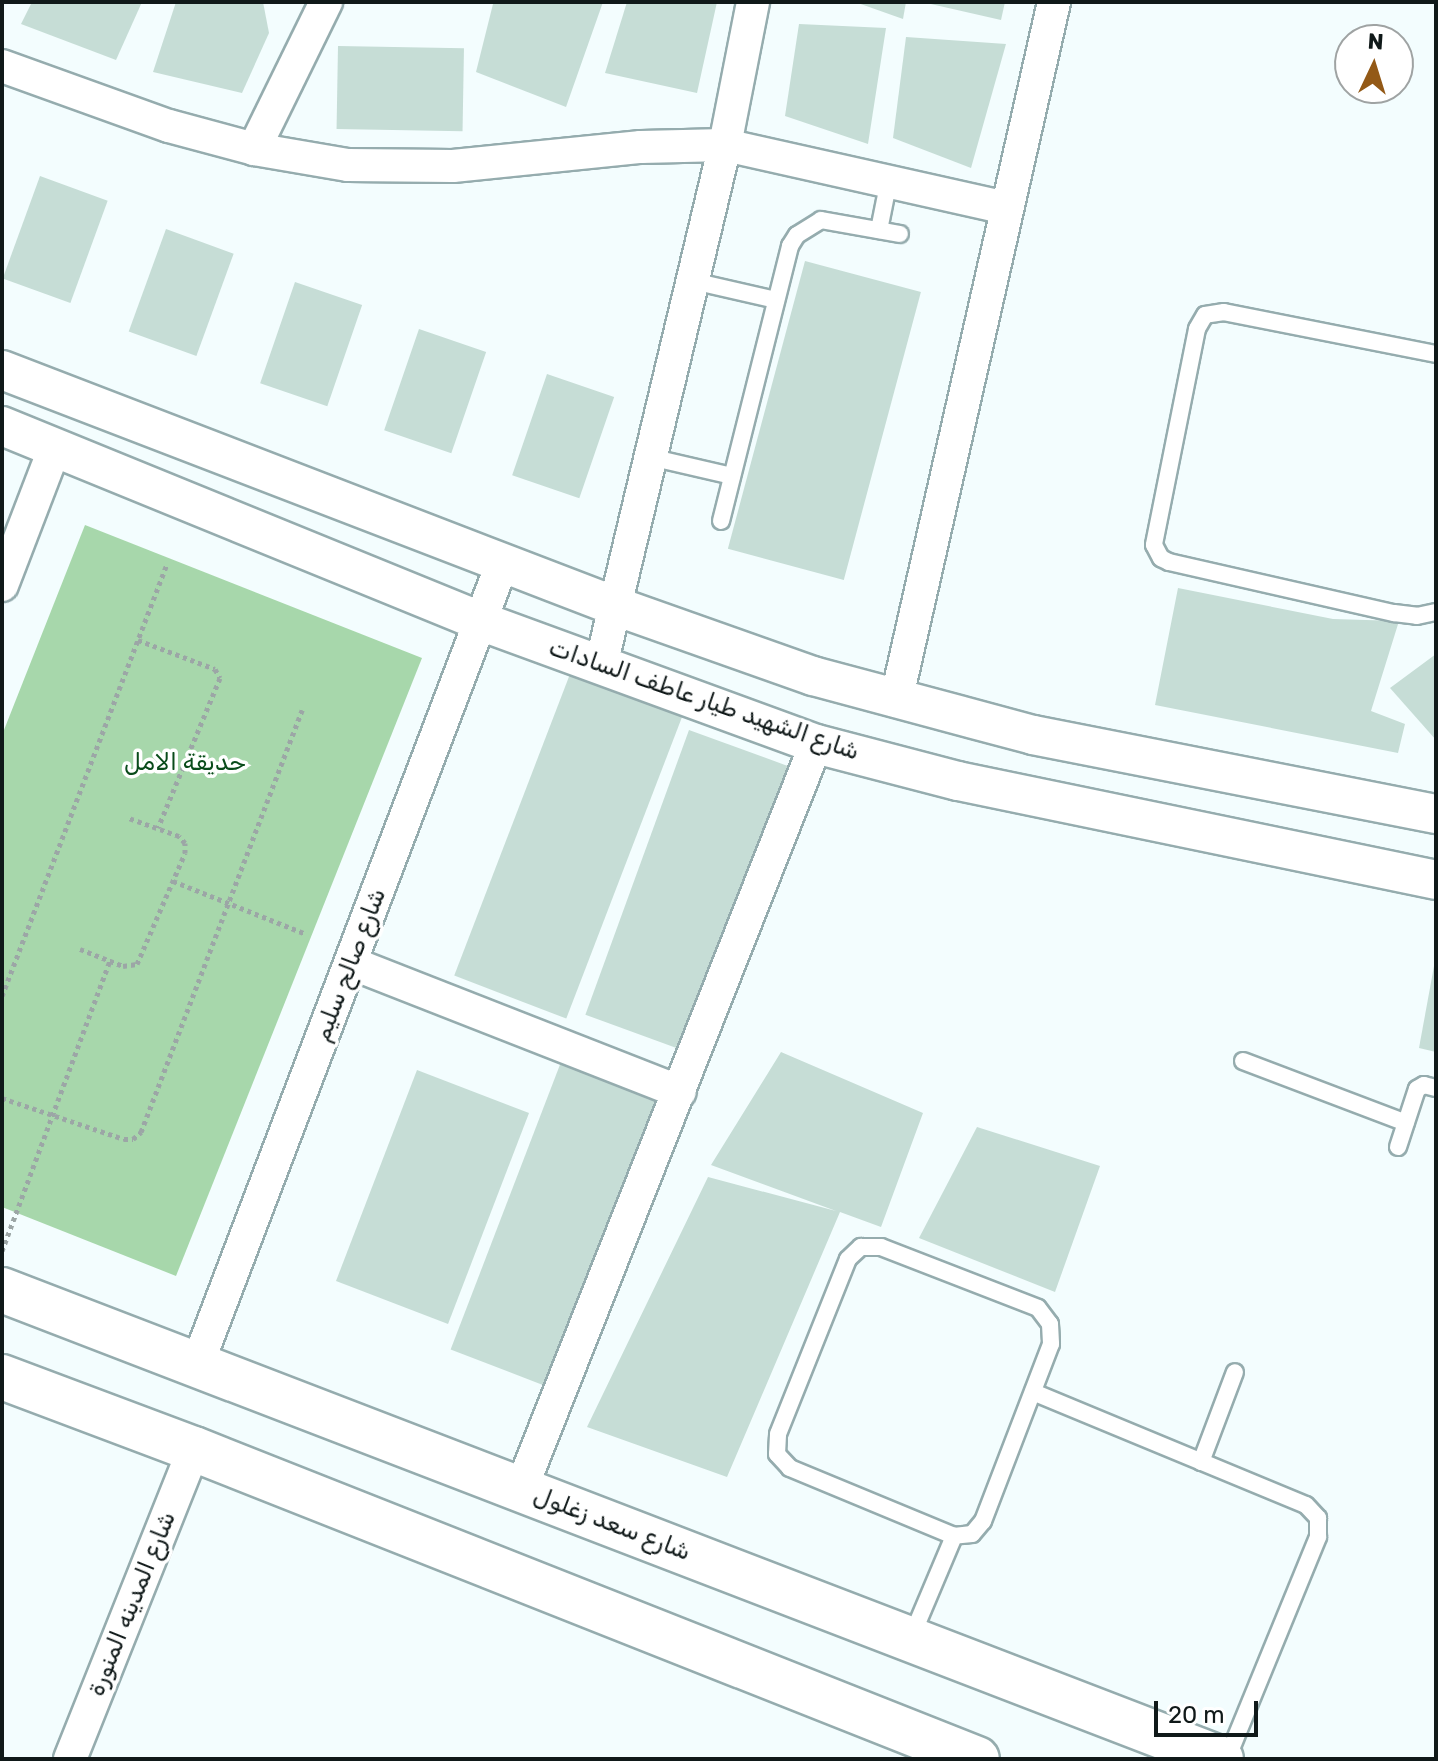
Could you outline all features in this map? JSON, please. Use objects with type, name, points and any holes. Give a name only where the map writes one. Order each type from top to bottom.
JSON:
[{"type":"main road","name":"شارع سعد زغلول","points":[[2,1290],[1224,1759]]},
{"type":"main road","points":[[2,1377],[194,1449],[977,1759]]},
{"type":"street","points":[[254,149],[326,2]]},
{"type":"street","points":[[601,665],[725,145],[753,2]]},
{"type":"street","points":[[896,701],[1054,2]]},
{"type":"street","points":[[2,66],[169,126],[254,149],[348,165],[453,166],[641,147],[725,145],[1007,208]]},
{"type":"street","points":[[2,370],[502,564],[813,676],[896,701],[1033,735],[1436,814]]},
{"type":"street","points":[[2,585],[74,398]]},
{"type":"street","name":"شارع الشهيد طيار عاطف السادات","points":[[2,426],[480,621],[816,744],[958,781],[1436,880]]},
{"type":"street","name":"شارع صالح سليم","points":[[197,1365],[502,564]]},
{"type":"street","points":[[521,1489],[816,744]]},
{"type":"street","points":[[351,963],[680,1092]]},
{"type":"street","name":"شارع المدينه المنورة","points":[[71,1759],[194,1449]]},
{"type":"lane","points":[[879,230],[889,180]]},
{"type":"lane","points":[[721,521],[790,246],[808,226],[836,220],[900,234]]},
{"type":"lane","points":[[693,281],[776,300]]},
{"type":"lane","points":[[1436,354],[1224,312],[1205,315],[1197,329],[1154,545],[1161,558],[1169,562],[1394,613],[1417,616],[1436,612]]},
{"type":"lane","points":[[650,457],[732,476]]},
{"type":"lane","points":[[1243,1061],[1406,1123]]},
{"type":"lane","points":[[1398,1147],[1417,1089],[1424,1085],[1436,1088]]},
{"type":"lane","points":[[861,1247],[881,1247],[1038,1308],[1046,1315],[1052,1334],[1033,1392],[979,1529],[963,1537],[954,1536],[790,1468],[777,1454],[778,1434],[848,1259],[861,1247]]},
{"type":"lane","points":[[1201,1462],[1235,1372]]},
{"type":"lane","points":[[1033,1392],[1306,1505],[1318,1518],[1318,1537],[1224,1759]]},
{"type":"lane","points":[[910,1639],[954,1536]]},
{"type":"path","points":[[2,996],[167,564]]},
{"type":"path","points":[[138,640],[215,669],[220,678],[158,828]]},
{"type":"path","points":[[2,1098],[124,1139],[133,1139],[141,1132],[302,710]]},
{"type":"path","points":[[80,949],[127,967],[141,961],[173,881],[185,843],[179,836],[129,818]]},
{"type":"path","points":[[173,881],[304,933]]},
{"type":"path","points":[[2,1251],[110,961]]},
{"type":"green space","name":"حديقة الامل","points":[[85,525],[422,658],[176,1276],[2,1207],[2,735]]},
{"type":"building","points":[[32,2],[142,2],[116,60],[21,24]]},
{"type":"building","points":[[176,2],[263,2],[269,33],[242,93],[153,72]]},
{"type":"building","points":[[603,2],[566,107],[476,72],[493,4]]},
{"type":"building","points":[[627,2],[717,2],[697,93],[605,73]]},
{"type":"building","points":[[855,2],[906,2],[903,19]]},
{"type":"building","points":[[922,2],[1005,2],[1001,20]]},
{"type":"building","points":[[799,24],[886,28],[868,144],[785,116]]},
{"type":"building","points":[[906,37],[1006,44],[971,168],[893,138]]},
{"type":"building","points":[[338,46],[464,48],[463,131],[337,129]]},
{"type":"building","points":[[40,176],[108,201],[70,303],[3,278]]},
{"type":"building","points":[[166,229],[234,254],[196,356],[129,331]]},
{"type":"building","points":[[805,261],[921,292],[844,580],[728,549]]},
{"type":"building","points":[[295,282],[362,305],[327,406],[260,383]]},
{"type":"building","points":[[419,329],[486,352],[451,453],[384,430]]},
{"type":"building","points":[[547,374],[614,397],[579,498],[512,475]]},
{"type":"building","points":[[1178,588],[1333,619],[1399,621],[1371,711],[1405,724],[1398,753],[1155,705]]},
{"type":"building","points":[[1436,654],[1436,740],[1390,688]]},
{"type":"building","points":[[570,674],[682,717],[566,1019],[454,976]]},
{"type":"building","points":[[689,730],[795,769],[692,1053],[585,1015]]},
{"type":"building","points":[[1436,966],[1436,1052],[1419,1048]]},
{"type":"building","points":[[781,1052],[923,1113],[881,1227],[840,1212],[727,1477],[587,1427],[708,1177],[836,1211],[711,1165]]},
{"type":"building","points":[[561,1062],[659,1100],[549,1387],[451,1350]]},
{"type":"building","points":[[417,1070],[529,1113],[448,1324],[336,1281]]},
{"type":"building","points":[[977,1127],[1100,1166],[1055,1292],[919,1238]]}]
